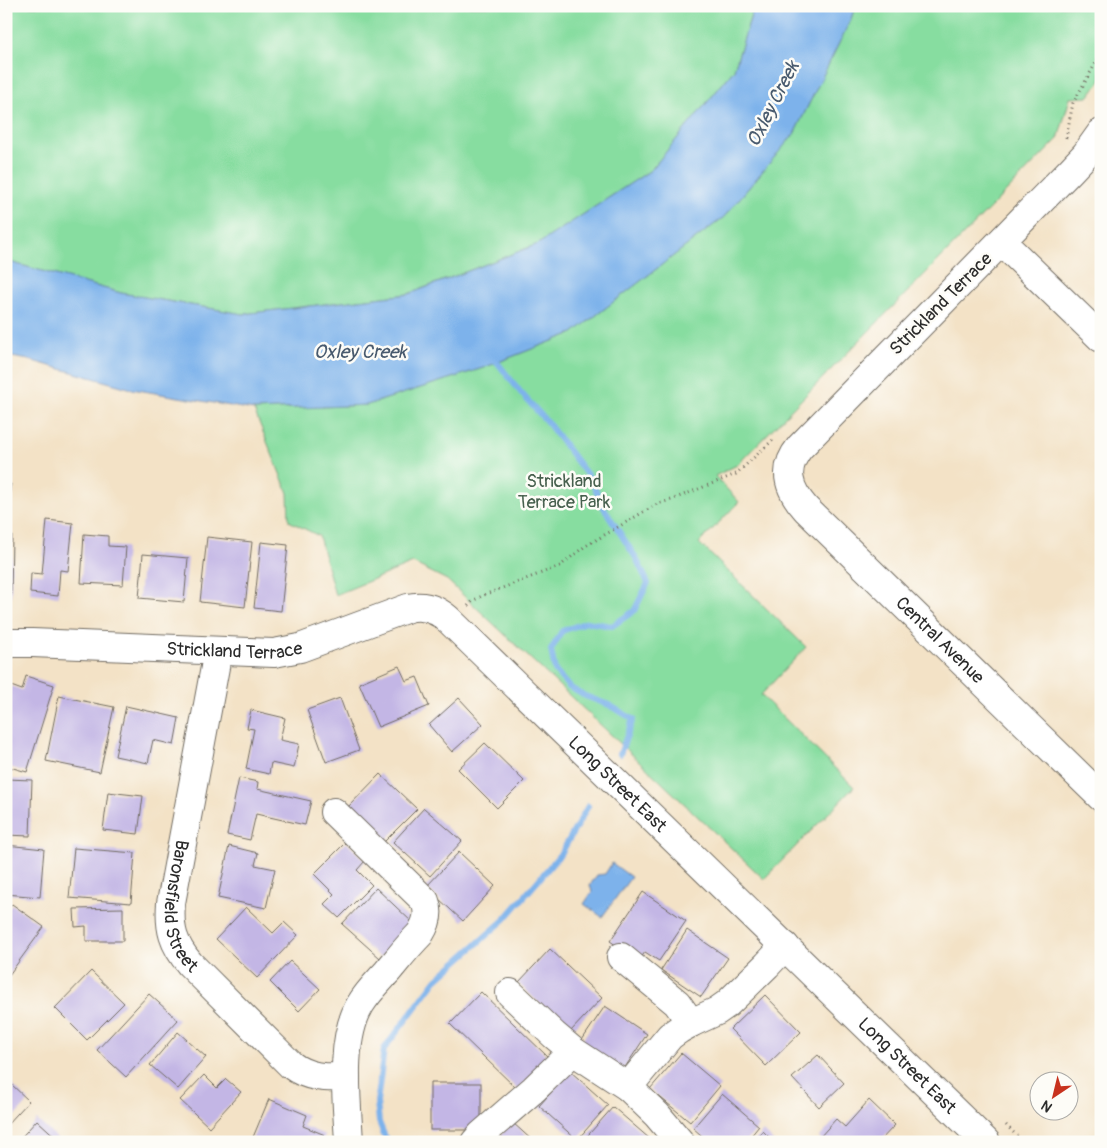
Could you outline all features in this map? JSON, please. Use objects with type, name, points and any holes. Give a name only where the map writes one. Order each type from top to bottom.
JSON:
[{"type":"street","name":"Strickland Terrace","points":[[789,477],[791,461],[800,446],[1002,242],[1086,154],[1101,133]]},
{"type":"street","points":[[1002,242],[1101,338]]},
{"type":"street","name":"Central Avenue","points":[[789,477],[794,494],[806,509],[1101,797]]},
{"type":"street","name":"Strickland Terrace","points":[[6,644],[32,643],[274,653],[294,650],[415,606],[435,610],[445,616],[458,615]]},
{"type":"street","name":"Long Street East","points":[[458,615],[785,946],[994,1131]]},
{"type":"street","name":"Baronsfield Street","points":[[218,651],[171,903],[170,923],[174,942],[190,964],[291,1065],[306,1074],[328,1078],[346,1077]]},
{"type":"street","points":[[334,812],[425,901],[428,907],[425,926],[420,934],[368,994],[360,1005],[355,1017],[347,1052],[346,1077],[349,1142]]},
{"type":"street","points":[[628,1087],[670,1036],[691,1023],[717,1012],[785,946]]},
{"type":"street","points":[[621,957],[677,1003],[691,1023]]},
{"type":"street","points":[[510,993],[573,1051],[628,1087],[657,1115],[680,1142]]},
{"type":"street","points":[[475,1142],[481,1134],[534,1089],[573,1051]]},
{"type":"path","points":[[1066,140],[1073,103],[1101,54]]},
{"type":"path","points":[[458,615],[474,600],[484,595],[560,566],[584,546],[657,504],[736,474],[776,436]]},
{"type":"path","points":[[994,1131],[1023,1142]]},
{"type":"green space","points":[[6,6],[754,6],[734,70],[651,170],[538,244],[408,294],[243,314],[121,293],[6,261]]},
{"type":"green space","name":"Strickland Terrace Park","points":[[855,6],[1101,6],[1101,80],[1088,97],[1070,98],[1058,139],[737,465],[715,476],[739,502],[699,543],[806,647],[761,695],[854,787],[764,879],[447,580],[413,563],[335,595],[319,536],[289,521],[288,493],[254,410],[367,405],[483,368],[573,333],[724,217],[794,134],[851,19]]},
{"type":"water","name":"Oxley Creek","points":[[754,6],[855,6],[851,19],[794,134],[724,217],[573,333],[483,368],[367,405],[254,410],[132,389],[29,360],[6,356],[6,261],[121,293],[243,314],[409,294],[538,244],[651,170],[734,70]]},
{"type":"water","points":[[612,863],[631,877],[602,917],[584,904],[592,892],[590,885],[597,875],[605,874]]},
{"type":"building","points":[[6,483],[11,484],[7,510],[6,510]]},
{"type":"building","points":[[47,520],[73,523],[68,571],[60,570],[58,596],[30,593],[31,573],[42,574]]},
{"type":"building","points":[[6,534],[12,535],[11,596],[6,596]]},
{"type":"building","points":[[84,534],[108,536],[108,546],[126,547],[123,585],[81,583]]},
{"type":"building","points":[[207,537],[252,542],[245,607],[200,602]]},
{"type":"building","points":[[261,542],[288,545],[281,611],[254,608]]},
{"type":"building","points":[[143,554],[188,558],[184,602],[139,598]]},
{"type":"building","points":[[399,666],[406,681],[417,677],[429,706],[378,727],[359,683]]},
{"type":"building","points":[[26,676],[54,685],[27,772],[6,766],[6,701],[11,686],[22,690]]},
{"type":"building","points":[[59,696],[114,707],[100,772],[46,761]]},
{"type":"building","points":[[340,698],[359,750],[326,762],[307,710]]},
{"type":"building","points":[[459,698],[483,724],[452,752],[429,725]]},
{"type":"building","points":[[126,706],[179,718],[174,745],[153,740],[148,763],[115,756]]},
{"type":"building","points":[[251,710],[285,718],[280,740],[299,744],[294,768],[271,763],[269,774],[246,769],[254,729],[247,728]]},
{"type":"building","points":[[485,743],[524,781],[497,808],[458,769]]},
{"type":"building","points":[[380,774],[417,809],[382,844],[346,809]]},
{"type":"building","points":[[239,778],[258,782],[257,789],[311,801],[305,825],[256,814],[250,840],[227,835]]},
{"type":"building","points":[[6,779],[32,780],[30,836],[6,835]]},
{"type":"building","points":[[108,792],[143,796],[138,834],[103,830]]},
{"type":"building","points":[[424,808],[462,841],[430,876],[393,842]]},
{"type":"building","points":[[346,842],[365,861],[357,870],[372,885],[339,918],[324,904],[334,894],[314,874]]},
{"type":"building","points":[[6,845],[44,849],[40,897],[6,894]]},
{"type":"building","points":[[229,846],[258,853],[255,865],[275,869],[266,908],[218,898]]},
{"type":"building","points":[[74,848],[135,853],[131,903],[69,898]]},
{"type":"building","points":[[459,852],[495,886],[463,921],[426,887]]},
{"type":"building","points":[[376,888],[413,923],[380,958],[342,924]]},
{"type":"building","points":[[643,892],[686,921],[659,961],[645,952],[639,961],[610,941]]},
{"type":"building","points":[[12,904],[44,927],[6,979],[6,912]]},
{"type":"building","points":[[246,907],[273,933],[284,922],[298,935],[257,978],[216,939]]},
{"type":"building","points":[[123,908],[123,941],[86,941],[86,926],[75,927],[74,909]]},
{"type":"building","points":[[687,930],[728,958],[701,997],[661,970]]},
{"type":"building","points":[[550,949],[602,998],[570,1032],[518,983]]},
{"type":"building","points":[[290,961],[320,989],[299,1011],[270,982]]},
{"type":"building","points":[[91,971],[124,1003],[87,1040],[55,1008]]},
{"type":"building","points":[[481,992],[549,1058],[518,1090],[450,1024]]},
{"type":"building","points":[[149,994],[178,1020],[126,1077],[97,1050]]},
{"type":"building","points":[[765,995],[801,1032],[766,1066],[730,1029]]},
{"type":"building","points":[[605,1006],[647,1034],[620,1075],[578,1046]]},
{"type":"building","points":[[178,1032],[206,1057],[178,1089],[150,1065]]},
{"type":"building","points":[[681,1053],[720,1086],[690,1122],[650,1089]]},
{"type":"building","points":[[818,1055],[844,1083],[819,1107],[792,1078]]},
{"type":"building","points":[[570,1071],[608,1105],[577,1140],[539,1106]]},
{"type":"building","points":[[204,1075],[217,1088],[226,1079],[241,1092],[209,1127],[180,1100]]},
{"type":"building","points":[[10,1083],[29,1101],[6,1126],[6,1086]]},
{"type":"building","points":[[430,1083],[481,1083],[481,1130],[430,1130]]},
{"type":"building","points":[[722,1094],[759,1126],[746,1142],[709,1142],[693,1128]]},
{"type":"building","points":[[269,1099],[307,1115],[303,1126],[325,1135],[322,1142],[251,1142]]},
{"type":"building","points":[[869,1100],[895,1125],[879,1142],[823,1142],[819,1138],[836,1119],[845,1127]]},
{"type":"building","points":[[613,1107],[650,1139],[648,1142],[582,1142]]},
{"type":"building","points":[[37,1120],[61,1142],[17,1142]]},
{"type":"building","points":[[512,1122],[534,1142],[495,1142]]},
{"type":"building","points":[[763,1131],[774,1142],[754,1142]]},
{"type":"waterway","points":[[493,357],[548,423],[591,480],[604,508],[636,558],[648,583],[634,611],[612,626],[587,622],[562,631],[551,650],[555,671],[569,687],[585,696],[609,705],[633,719],[620,754]]},
{"type":"waterway","points":[[387,1142],[379,1122],[377,1102],[384,1049],[436,980],[505,919],[536,883],[562,852],[588,806]]}]
